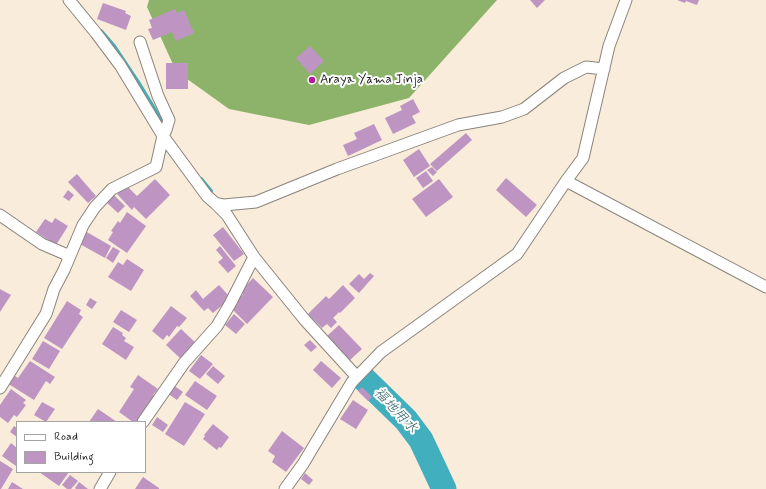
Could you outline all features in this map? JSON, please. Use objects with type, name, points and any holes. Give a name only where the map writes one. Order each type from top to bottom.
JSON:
[{"type":"street","points":[[69,0],[120,65],[163,136],[207,196],[227,215],[254,257],[304,319],[357,377]]},
{"type":"street","points":[[285,489],[303,464],[352,382],[381,352],[517,254],[583,158],[609,46],[626,0]]},
{"type":"street","points":[[0,388],[46,314],[54,289],[64,270],[83,225],[95,207],[112,189],[156,167],[163,136],[169,120],[158,96],[140,42]]},
{"type":"street","points":[[215,203],[224,206],[256,202],[337,169],[458,125],[502,117],[524,109],[564,78],[586,67],[604,69]]},
{"type":"street","points":[[566,181],[766,287]]},
{"type":"street","points":[[0,215],[42,244],[70,256]]},
{"type":"street","points":[[144,421],[184,363],[216,326],[230,304],[254,257]]},
{"type":"street","points":[[100,489],[109,473]]},
{"type":"green space","points":[[149,0],[497,0],[409,98],[309,125],[229,109],[176,71],[147,7]]},
{"type":"building","points":[[530,0],[545,0],[537,8]]},
{"type":"building","points":[[677,0],[699,0],[697,5],[686,1],[685,3]]},
{"type":"building","points":[[103,3],[126,11],[125,13],[131,16],[126,30],[97,19]]},
{"type":"building","points":[[175,9],[177,13],[184,10],[194,33],[176,41],[172,32],[153,40],[148,29],[152,28],[149,20]]},
{"type":"building","points":[[310,46],[324,61],[310,74],[296,58]]},
{"type":"building","points":[[166,63],[188,63],[188,89],[166,89]]},
{"type":"building","points":[[413,99],[420,112],[412,116],[416,123],[393,134],[385,118],[402,110],[400,106]]},
{"type":"building","points":[[374,124],[382,140],[348,156],[343,145],[357,139],[354,133]]},
{"type":"building","points":[[466,133],[472,140],[437,171],[430,164]]},
{"type":"building","points":[[419,149],[430,166],[414,177],[403,160]]},
{"type":"building","points":[[432,167],[437,172],[433,176],[427,170]]},
{"type":"building","points":[[426,171],[433,181],[423,188],[416,178]]},
{"type":"building","points":[[77,174],[96,196],[88,203],[68,182]]},
{"type":"building","points":[[506,178],[537,205],[526,217],[496,190]]},
{"type":"building","points":[[155,179],[170,195],[146,219],[134,207],[132,210],[117,194],[126,185],[137,196]]},
{"type":"building","points":[[439,179],[453,197],[426,217],[412,199]]},
{"type":"building","points":[[68,190],[74,195],[69,201],[63,197]]},
{"type":"building","points":[[112,193],[125,206],[118,213],[104,200]]},
{"type":"building","points":[[127,212],[146,226],[127,253],[108,240],[113,232],[111,231],[118,221],[120,223]]},
{"type":"building","points":[[55,218],[68,226],[56,245],[36,232],[45,219],[52,223]]},
{"type":"building","points":[[223,227],[244,254],[234,261],[213,235]]},
{"type":"building","points":[[85,231],[111,246],[105,258],[78,243]]},
{"type":"building","points":[[220,246],[236,266],[228,273],[218,262],[223,258],[216,250]]},
{"type":"building","points":[[113,247],[120,251],[113,263],[106,258]]},
{"type":"building","points":[[127,259],[144,270],[131,291],[108,277],[118,262],[123,265]]},
{"type":"building","points":[[370,273],[374,276],[359,293],[349,284],[359,274],[364,279]]},
{"type":"building","points":[[253,278],[273,297],[247,324],[232,309],[238,303],[236,302],[243,294],[240,292]]},
{"type":"building","points":[[219,285],[229,296],[226,302],[213,313],[208,308],[204,311],[190,296],[196,290],[203,299]]},
{"type":"building","points":[[343,285],[355,298],[333,318],[337,322],[331,328],[327,324],[322,328],[308,314],[326,296],[329,299]]},
{"type":"building","points":[[0,289],[11,295],[0,312]]},
{"type":"building","points":[[90,298],[97,302],[92,309],[86,305]]},
{"type":"building","points":[[67,301],[81,310],[79,314],[83,317],[62,349],[44,338]]},
{"type":"building","points":[[171,306],[187,318],[179,327],[177,326],[169,337],[167,335],[163,340],[152,331]]},
{"type":"building","points":[[121,310],[137,320],[129,332],[113,322]]},
{"type":"building","points":[[234,314],[245,324],[236,334],[225,325]]},
{"type":"building","points":[[339,325],[362,349],[350,360],[327,336]]},
{"type":"building","points":[[113,327],[123,333],[122,335],[126,338],[124,341],[134,347],[126,360],[102,344]]},
{"type":"building","points":[[181,329],[196,343],[181,359],[166,345]]},
{"type":"building","points":[[310,340],[317,347],[311,352],[304,345]]},
{"type":"building","points":[[43,341],[60,351],[49,369],[32,359]]},
{"type":"building","points":[[201,355],[213,364],[200,379],[189,371]]},
{"type":"building","points":[[30,361],[55,377],[50,384],[46,381],[34,400],[7,383],[12,374],[18,378]]},
{"type":"building","points":[[321,361],[341,378],[332,388],[313,370]]},
{"type":"building","points":[[213,366],[225,376],[218,384],[206,374]]},
{"type":"building","points":[[138,375],[158,389],[153,395],[156,396],[139,421],[132,421],[119,412],[134,389],[130,387]]},
{"type":"building","points":[[195,381],[217,396],[207,410],[185,395]]},
{"type":"building","points":[[173,385],[183,392],[177,400],[167,393]]},
{"type":"building","points":[[362,387],[372,397],[368,401],[358,391]]},
{"type":"building","points":[[11,389],[26,400],[23,403],[26,405],[17,417],[14,415],[8,423],[0,417],[0,405]]},
{"type":"building","points":[[353,400],[368,410],[356,429],[340,419]]},
{"type":"building","points":[[42,402],[55,409],[47,421],[34,415]]},
{"type":"building","points":[[185,402],[205,414],[184,446],[165,434]]},
{"type":"building","points":[[98,409],[116,421],[90,421]]},
{"type":"building","points":[[157,417],[168,425],[163,432],[152,425]]},
{"type":"building","points":[[213,424],[229,437],[221,448],[219,447],[217,450],[203,439],[205,436],[204,435]]},
{"type":"building","points":[[14,426],[16,427],[16,436],[10,432]]},
{"type":"building","points":[[282,431],[304,448],[286,472],[272,462],[275,456],[268,451]]},
{"type":"building","points":[[11,443],[16,447],[16,466],[2,456]]},
{"type":"building","points":[[0,461],[13,469],[1,489],[0,489]]},
{"type":"building","points":[[40,473],[68,473],[59,486]]},
{"type":"building","points":[[305,473],[313,480],[309,485],[301,479]]},
{"type":"building","points":[[70,475],[78,481],[71,489],[67,489],[62,485]]},
{"type":"building","points":[[143,477],[159,488],[159,489],[135,489]]},
{"type":"building","points":[[12,482],[23,489],[8,489]]},
{"type":"building","points":[[79,482],[88,489],[76,489],[75,488]]},
{"type":"waterway","points":[[101,31],[114,46],[163,123]]},
{"type":"waterway","points":[[201,179],[211,191]]},
{"type":"waterway","name":"福地用水","points":[[363,378],[406,420],[421,440],[444,489]]},
{"type":"place","name":"Araya Yama Jinja","points":[[312,80]]}]
